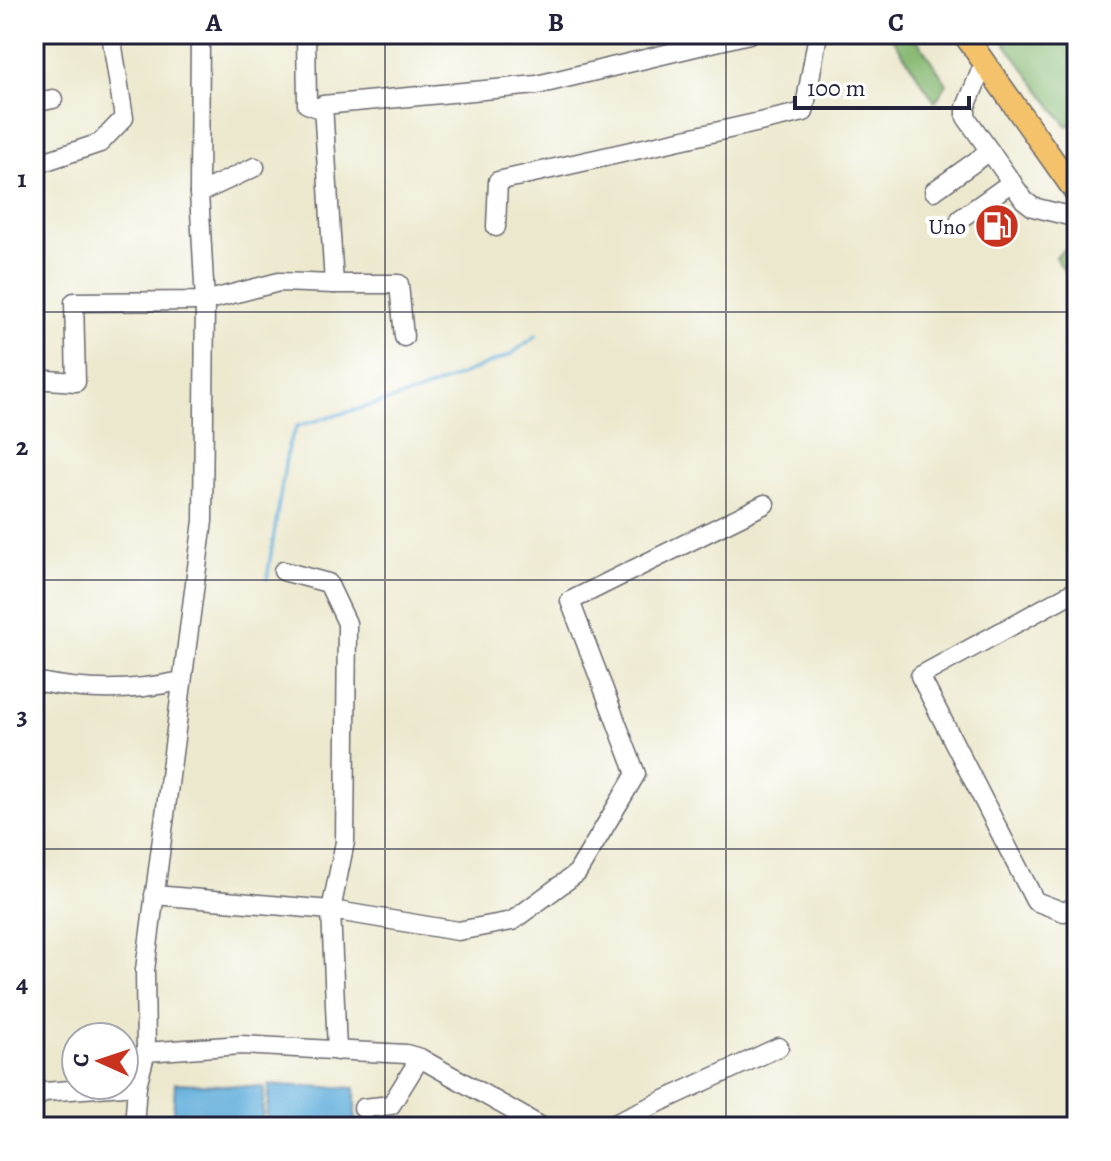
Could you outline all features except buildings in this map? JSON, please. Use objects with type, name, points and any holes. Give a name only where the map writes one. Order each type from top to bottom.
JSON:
[{"type":"main road","points":[[964,34],[1077,194]]},
{"type":"street","points":[[34,165],[100,143],[124,118],[111,34]]},
{"type":"street","points":[[140,1074],[146,1052],[145,970],[203,521],[205,301],[199,193],[200,34]]},
{"type":"street","points":[[306,34],[307,104],[323,110]]},
{"type":"street","points":[[334,284],[323,105],[537,85],[749,34]]},
{"type":"street","points":[[496,227],[498,181],[804,112],[818,34]]},
{"type":"street","points":[[984,63],[966,107],[966,117],[1033,207],[1077,218]]},
{"type":"street","points":[[34,103],[53,99]]},
{"type":"street","points":[[934,191],[990,151]]},
{"type":"street","points":[[199,193],[255,167]]},
{"type":"street","points":[[960,219],[1012,182]]},
{"type":"street","points":[[34,379],[76,382],[74,302],[205,301],[279,282],[399,284],[404,337]]},
{"type":"street","points":[[154,895],[331,910],[458,931],[512,921],[577,873],[636,774],[570,601],[765,504]]},
{"type":"street","points":[[283,571],[328,583],[347,623],[345,842],[331,910],[337,1051]]},
{"type":"street","points":[[1077,590],[920,676],[1035,901],[1064,912],[1077,905]]},
{"type":"street","points":[[34,681],[66,688],[130,691],[182,681]]},
{"type":"street","points":[[146,1052],[241,1045],[406,1054],[420,1058],[542,1127]]},
{"type":"street","points":[[606,1127],[779,1047]]},
{"type":"street","points":[[363,1108],[391,1105],[420,1058]]},
{"type":"street","points":[[34,1100],[44,1092],[60,1091]]},
{"type":"street","points":[[134,1127],[136,1101]]},
{"type":"green space","points":[[890,34],[913,34],[947,84],[935,102]]},
{"type":"green space","points":[[998,34],[1069,34],[1077,45],[1077,120],[1067,126]]},
{"type":"green space","points":[[1077,239],[1077,290],[1055,257]]},
{"type":"water","points":[[175,1083],[264,1087],[262,1122],[173,1116]]},
{"type":"water","points":[[269,1085],[355,1088],[355,1127],[266,1122]]},
{"type":"waterway","points":[[267,579],[288,446],[297,426],[416,393],[510,355],[537,335]]},
{"type":"place","name":"Uno","points":[[997,226]]}]
